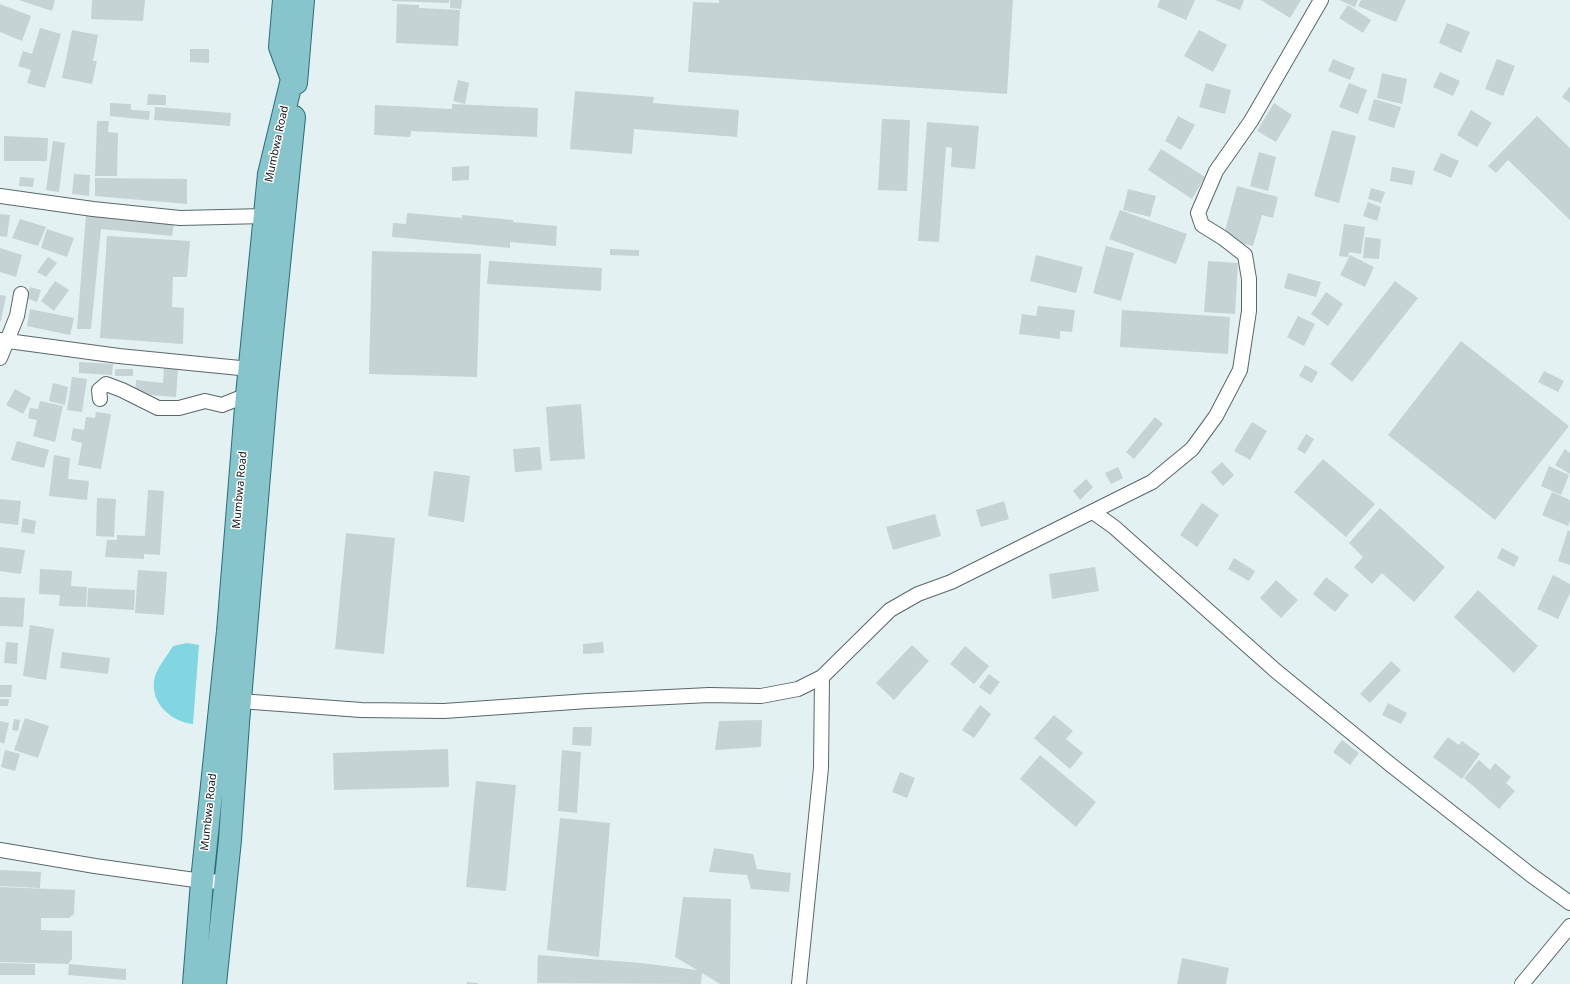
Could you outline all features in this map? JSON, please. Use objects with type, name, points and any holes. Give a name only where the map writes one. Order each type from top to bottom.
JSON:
[{"type":"main road","name":"Mumbwa Road","points":[[194,984],[202,881],[228,631],[247,395],[269,174],[292,79],[280,47],[284,0]]},
{"type":"main road","name":"Mumbwa Road","points":[[215,984],[226,882],[266,393],[292,136],[303,0]]},
{"type":"street","points":[[240,701],[360,710],[452,711],[588,701],[709,695],[761,696],[798,689],[822,677],[890,610],[918,594],[952,582],[1152,482],[1192,449],[1216,416],[1240,370],[1249,311],[1249,279],[1245,255],[1224,238],[1202,225],[1198,213],[1216,171],[1251,121],[1321,0]]},
{"type":"street","points":[[0,196],[93,209],[180,218],[265,216]]},
{"type":"street","points":[[0,358],[4,340],[17,316],[21,294]]},
{"type":"street","points":[[4,340],[119,356],[250,369]]},
{"type":"street","points":[[100,398],[99,390],[106,384],[122,390],[158,408],[179,408],[205,401],[222,405],[247,395]]},
{"type":"street","points":[[1093,512],[1114,527],[1276,671],[1531,876],[1570,903]]},
{"type":"street","points":[[799,984],[821,768],[822,677]]},
{"type":"street","points":[[0,850],[95,866],[202,881],[226,882]]},
{"type":"street","points":[[1522,984],[1570,926]]},
{"type":"shaded area","points":[[187,643],[199,645],[193,724],[178,720],[164,710],[159,704],[154,689],[154,681],[157,672],[173,646]]},
{"type":"building","points":[[19,0],[55,0],[52,11]]},
{"type":"building","points":[[92,0],[145,0],[143,21],[91,19]]},
{"type":"building","points":[[449,0],[449,3],[392,1]]},
{"type":"building","points":[[450,0],[462,0],[461,9],[450,8]]},
{"type":"building","points":[[719,0],[1013,0],[1007,94],[688,72],[693,2],[719,3]]},
{"type":"building","points":[[1160,0],[1195,0],[1186,20],[1157,7]]},
{"type":"building","points":[[1215,0],[1244,0],[1240,10]]},
{"type":"building","points":[[1261,0],[1301,0],[1290,18]]},
{"type":"building","points":[[1339,0],[1358,0],[1355,7]]},
{"type":"building","points":[[1361,0],[1406,0],[1396,22],[1358,6]]},
{"type":"building","points":[[0,4],[31,16],[22,41],[0,32]]},
{"type":"building","points":[[397,4],[419,5],[419,8],[460,10],[458,46],[396,43]]},
{"type":"building","points":[[1348,5],[1371,20],[1363,33],[1339,18]]},
{"type":"building","points":[[1447,23],[1470,32],[1461,53],[1439,43]]},
{"type":"building","points":[[40,28],[61,34],[45,88],[27,83],[31,70],[18,66],[23,51],[32,54]]},
{"type":"building","points":[[72,30],[98,35],[93,61],[97,61],[92,84],[62,78]]},
{"type":"building","points":[[1199,30],[1227,45],[1213,72],[1184,56]]},
{"type":"building","points":[[190,49],[209,49],[209,63],[190,62]]},
{"type":"building","points":[[1333,59],[1355,68],[1350,80],[1328,71]]},
{"type":"building","points":[[1497,59],[1515,66],[1503,96],[1485,89]]},
{"type":"building","points":[[1440,72],[1460,81],[1453,96],[1433,87]]},
{"type":"building","points":[[1382,73],[1407,79],[1402,104],[1377,98]]},
{"type":"building","points":[[458,80],[469,83],[465,104],[453,101]]},
{"type":"building","points":[[1206,83],[1231,90],[1225,114],[1199,107]]},
{"type":"building","points":[[1349,83],[1367,90],[1358,114],[1339,107]]},
{"type":"building","points":[[1570,86],[1570,103],[1562,97]]},
{"type":"building","points":[[575,91],[654,97],[653,103],[739,110],[737,137],[634,129],[632,154],[570,149]]},
{"type":"building","points":[[148,94],[166,95],[166,105],[147,105]]},
{"type":"building","points":[[1374,99],[1401,107],[1394,128],[1368,120]]},
{"type":"building","points":[[110,103],[131,104],[131,110],[150,111],[149,120],[110,116]]},
{"type":"building","points":[[1274,103],[1292,115],[1276,142],[1257,131]]},
{"type":"building","points":[[452,104],[538,108],[537,137],[411,131],[410,137],[374,135],[375,105],[452,109]]},
{"type":"building","points":[[155,107],[231,113],[230,126],[154,120]]},
{"type":"building","points":[[1471,110],[1492,123],[1477,147],[1457,135]]},
{"type":"building","points":[[1178,116],[1195,125],[1181,150],[1165,141]]},
{"type":"building","points":[[1537,116],[1570,148],[1570,220],[1508,160],[1496,173],[1488,166]]},
{"type":"building","points":[[882,119],[910,120],[907,191],[878,190]]},
{"type":"building","points":[[97,121],[109,121],[108,132],[118,133],[117,176],[95,176]]},
{"type":"building","points":[[927,122],[979,126],[975,169],[951,167],[952,148],[946,147],[939,242],[918,241]]},
{"type":"building","points":[[1332,130],[1356,136],[1339,203],[1314,196]]},
{"type":"building","points":[[4,136],[48,138],[47,161],[4,161]]},
{"type":"building","points":[[53,141],[65,143],[59,192],[46,190]]},
{"type":"building","points":[[1161,149],[1205,177],[1192,199],[1148,170]]},
{"type":"building","points":[[1259,152],[1276,157],[1268,191],[1250,186]]},
{"type":"building","points":[[1441,153],[1459,161],[1451,178],[1433,170]]},
{"type":"building","points":[[469,166],[469,180],[452,181],[452,167]]},
{"type":"building","points":[[1392,167],[1415,171],[1412,185],[1390,181]]},
{"type":"building","points":[[74,174],[90,175],[89,196],[72,194]]},
{"type":"building","points":[[20,177],[34,178],[33,187],[19,186]]},
{"type":"building","points":[[95,178],[187,179],[187,204],[95,196]]},
{"type":"building","points":[[1237,186],[1278,197],[1273,218],[1262,215],[1253,246],[1223,238]]},
{"type":"building","points":[[1371,188],[1385,192],[1381,203],[1368,199]]},
{"type":"building","points":[[1128,189],[1156,196],[1150,217],[1123,210]]},
{"type":"building","points":[[1368,202],[1381,207],[1377,221],[1363,216]]},
{"type":"building","points":[[1120,210],[1187,234],[1176,264],[1109,239]]},
{"type":"building","points":[[407,213],[462,218],[462,215],[557,226],[556,246],[510,242],[510,248],[392,237],[393,223],[406,224]]},
{"type":"building","points":[[0,214],[10,215],[7,237],[0,236]]},
{"type":"building","points":[[86,214],[174,223],[172,236],[101,229],[91,329],[77,329]]},
{"type":"building","points":[[20,219],[46,227],[38,246],[12,238]]},
{"type":"building","points":[[1344,224],[1365,227],[1361,254],[1349,252],[1348,257],[1339,256]]},
{"type":"building","points":[[47,229],[74,238],[67,257],[41,248]]},
{"type":"building","points":[[107,236],[190,241],[187,277],[173,277],[172,307],[184,308],[183,344],[100,338]]},
{"type":"building","points":[[1365,237],[1381,239],[1379,259],[1363,258]]},
{"type":"building","points":[[1106,246],[1134,253],[1121,301],[1093,293]]},
{"type":"building","points":[[0,248],[22,255],[16,277],[0,272]]},
{"type":"building","points":[[610,249],[639,250],[639,256],[610,255]]},
{"type":"building","points":[[372,251],[481,254],[477,377],[369,374]]},
{"type":"building","points":[[1036,255],[1083,267],[1076,293],[1030,281]]},
{"type":"building","points":[[1350,255],[1374,267],[1365,287],[1340,275]]},
{"type":"building","points":[[48,257],[57,263],[46,277],[37,272]]},
{"type":"building","points":[[489,261],[602,268],[601,291],[487,284]]},
{"type":"building","points":[[1208,261],[1238,263],[1235,314],[1204,312]]},
{"type":"building","points":[[1288,273],[1321,282],[1316,297],[1284,288]]},
{"type":"building","points":[[55,281],[69,290],[54,311],[41,301]]},
{"type":"building","points":[[1395,281],[1418,298],[1352,382],[1330,364]]},
{"type":"building","points":[[30,287],[41,290],[37,302],[26,298]]},
{"type":"building","points":[[1326,292],[1343,304],[1328,326],[1311,314]]},
{"type":"building","points":[[0,295],[6,296],[1,321],[0,321]]},
{"type":"building","points":[[1038,306],[1075,310],[1072,332],[1060,331],[1060,339],[1019,334],[1022,314],[1036,316]]},
{"type":"building","points":[[30,309],[74,318],[70,335],[27,326]]},
{"type":"building","points":[[1122,310],[1230,317],[1228,354],[1120,347]]},
{"type":"building","points":[[1298,316],[1315,324],[1304,346],[1287,337]]},
{"type":"building","points":[[1461,341],[1569,426],[1495,520],[1388,435]]},
{"type":"building","points":[[79,362],[113,364],[112,375],[79,373]]},
{"type":"building","points":[[1305,365],[1318,372],[1312,383],[1299,376]]},
{"type":"building","points":[[164,367],[178,368],[176,397],[135,394],[136,380],[163,383]]},
{"type":"building","points":[[115,369],[133,369],[133,376],[115,376]]},
{"type":"building","points":[[1544,371],[1564,381],[1558,392],[1538,382]]},
{"type":"building","points":[[72,377],[87,379],[82,412],[67,410]]},
{"type":"building","points":[[53,383],[68,387],[65,405],[49,401]]},
{"type":"building","points":[[15,389],[31,398],[23,414],[6,405]]},
{"type":"building","points":[[40,401],[63,406],[55,442],[33,436],[37,420],[28,418],[30,408],[38,409]]},
{"type":"building","points":[[581,404],[585,459],[550,461],[546,407]]},
{"type":"building","points":[[96,412],[111,414],[101,469],[78,465],[82,443],[71,440],[73,428],[84,430],[86,417],[95,418]]},
{"type":"building","points":[[1155,417],[1163,424],[1134,459],[1126,452]]},
{"type":"building","points":[[1252,422],[1267,431],[1250,460],[1234,451]]},
{"type":"building","points":[[1306,434],[1314,439],[1305,454],[1297,449]]},
{"type":"building","points":[[17,441],[49,450],[44,468],[11,460]]},
{"type":"building","points":[[540,447],[542,470],[515,472],[513,449]]},
{"type":"building","points":[[1565,449],[1570,453],[1570,474],[1555,465]]},
{"type":"building","points":[[54,455],[70,458],[68,479],[89,481],[87,500],[49,496]]},
{"type":"building","points":[[1323,459],[1375,504],[1346,537],[1294,492]]},
{"type":"building","points":[[1222,462],[1234,475],[1223,486],[1211,472]]},
{"type":"building","points":[[1549,466],[1569,475],[1561,495],[1541,486]]},
{"type":"building","points":[[1118,467],[1123,478],[1111,484],[1105,473]]},
{"type":"building","points":[[434,471],[470,476],[464,522],[428,516]]},
{"type":"building","points":[[1086,479],[1093,487],[1080,500],[1073,491]]},
{"type":"building","points":[[148,490],[164,491],[160,555],[144,554],[144,559],[105,557],[107,540],[117,540],[117,535],[145,536]]},
{"type":"building","points":[[1552,492],[1570,500],[1570,521],[1568,526],[1542,515]]},
{"type":"building","points":[[97,498],[116,499],[114,537],[96,536]]},
{"type":"building","points":[[0,499],[21,501],[18,525],[0,523]]},
{"type":"building","points":[[1004,501],[1009,519],[981,527],[976,510]]},
{"type":"building","points":[[1202,503],[1219,515],[1197,547],[1180,535]]},
{"type":"building","points":[[1380,508],[1445,567],[1414,602],[1382,573],[1372,584],[1354,567],[1363,557],[1349,543]]},
{"type":"building","points":[[935,514],[941,536],[893,550],[886,527]]},
{"type":"building","points":[[23,518],[36,521],[34,534],[21,532]]},
{"type":"building","points":[[1568,530],[1570,531],[1570,565],[1558,561]]},
{"type":"building","points":[[346,533],[395,538],[384,654],[335,649]]},
{"type":"building","points":[[0,547],[25,550],[21,574],[0,571]]},
{"type":"building","points":[[1502,548],[1519,557],[1514,567],[1497,558]]},
{"type":"building","points":[[1234,558],[1255,571],[1249,581],[1228,569]]},
{"type":"building","points":[[1095,567],[1099,591],[1052,599],[1049,574]]},
{"type":"building","points":[[40,569],[72,571],[71,586],[87,587],[86,607],[59,606],[60,595],[39,594]]},
{"type":"building","points":[[138,570],[167,572],[164,615],[135,613]]},
{"type":"building","points":[[1553,575],[1570,584],[1570,593],[1558,619],[1537,609]]},
{"type":"building","points":[[1326,577],[1349,595],[1335,612],[1313,594]]},
{"type":"building","points":[[1276,580],[1298,600],[1281,618],[1260,598]]},
{"type":"building","points":[[88,588],[135,590],[134,610],[87,607]]},
{"type":"building","points":[[1478,590],[1538,646],[1514,673],[1454,617]]},
{"type":"building","points":[[0,597],[25,598],[23,627],[0,626]]},
{"type":"building","points":[[30,625],[54,629],[46,680],[23,676]]},
{"type":"building","points":[[6,642],[18,643],[17,664],[4,663]]},
{"type":"building","points":[[603,642],[604,653],[583,654],[583,644]]},
{"type":"building","points":[[912,645],[929,661],[894,700],[876,683]]},
{"type":"building","points":[[965,646],[989,666],[974,684],[950,664]]},
{"type":"building","points":[[62,652],[110,658],[108,674],[60,668]]},
{"type":"building","points":[[1391,661],[1401,670],[1370,703],[1360,694]]},
{"type":"building","points":[[989,674],[1000,682],[990,695],[979,687]]},
{"type":"building","points":[[0,685],[12,685],[11,697],[0,697]]},
{"type":"building","points":[[0,699],[9,699],[8,706],[0,706]]},
{"type":"building","points":[[1388,703],[1407,713],[1401,724],[1382,715]]},
{"type":"building","points":[[980,705],[991,714],[974,738],[962,730]]},
{"type":"building","points":[[1054,715],[1073,731],[1066,739],[1083,753],[1070,769],[1034,738]]},
{"type":"building","points":[[25,718],[49,726],[38,758],[14,750]]},
{"type":"building","points":[[14,719],[20,720],[18,731],[12,730]]},
{"type":"building","points":[[762,720],[761,747],[715,750],[719,721]]},
{"type":"building","points":[[0,721],[9,723],[4,744],[0,742]]},
{"type":"building","points":[[573,727],[592,727],[591,746],[572,745]]},
{"type":"building","points":[[1448,737],[1459,745],[1462,741],[1480,754],[1462,779],[1433,757]]},
{"type":"building","points":[[1342,740],[1359,753],[1350,765],[1333,752]]},
{"type":"building","points":[[448,749],[449,787],[334,790],[333,753]]},
{"type":"building","points":[[5,750],[20,754],[15,771],[1,767]]},
{"type":"building","points":[[562,750],[581,752],[577,813],[558,811]]},
{"type":"building","points":[[1040,755],[1096,802],[1076,827],[1020,779]]},
{"type":"building","points":[[1479,760],[1490,770],[1495,763],[1511,777],[1506,783],[1515,791],[1499,809],[1464,778]]},
{"type":"building","points":[[900,772],[915,778],[907,798],[892,792]]},
{"type":"building","points":[[476,781],[516,785],[506,891],[466,887]]},
{"type":"building","points":[[560,818],[610,823],[599,957],[547,950]]},
{"type":"building","points":[[714,848],[753,854],[757,869],[791,873],[789,892],[751,889],[747,875],[709,872]]},
{"type":"building","points":[[0,870],[41,872],[40,888],[0,886]]},
{"type":"building","points":[[0,887],[75,890],[74,914],[69,918],[41,918],[41,930],[72,931],[72,959],[68,964],[0,962]]},
{"type":"building","points":[[683,897],[731,899],[730,984],[720,984],[702,973],[701,984],[537,983],[538,955],[641,963],[697,970],[675,957]]},
{"type":"building","points":[[1182,958],[1229,968],[1226,984],[1177,984]]},
{"type":"building","points":[[0,963],[35,964],[35,975],[0,975]]},
{"type":"building","points":[[69,964],[126,969],[126,980],[68,975]]},
{"type":"building","points":[[467,982],[478,983],[478,984],[467,984]]}]
